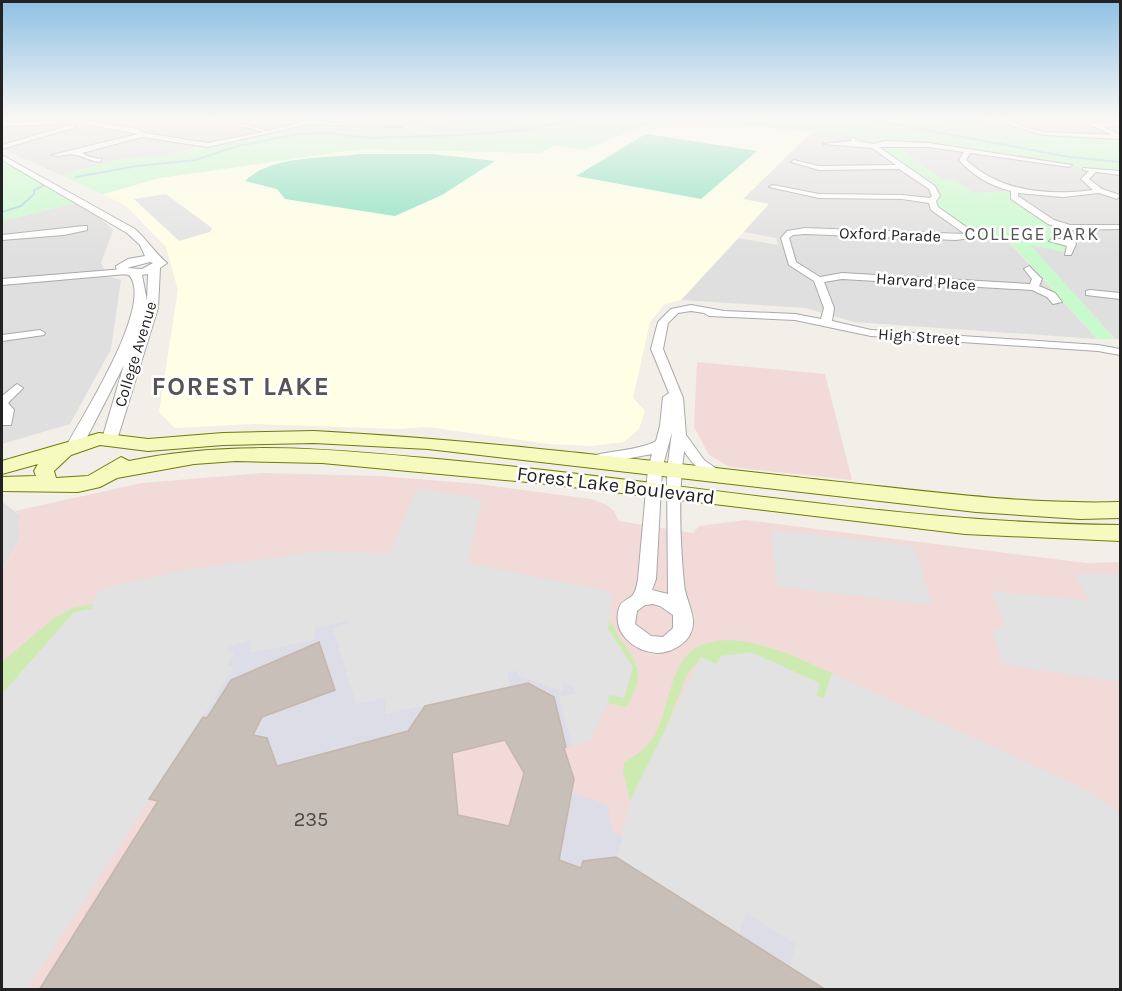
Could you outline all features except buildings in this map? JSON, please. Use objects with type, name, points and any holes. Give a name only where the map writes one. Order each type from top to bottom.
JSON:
[{"type":"main road","name":"Forest Lake Boulevard","points":[[70,448],[116,441],[148,445],[223,438],[314,437],[428,443],[586,460],[664,480],[720,476],[976,504],[1080,511],[1120,510]]},
{"type":"main road","points":[[112,472],[125,458],[127,452],[116,441]]},
{"type":"main road","points":[[2,467],[70,448]]},
{"type":"main road","points":[[2,484],[48,483],[44,471],[55,457],[70,448]]},
{"type":"main road","name":"Forest Lake Boulevard","points":[[48,483],[59,487],[79,486],[112,472],[151,463],[205,458],[302,456],[664,480],[987,529],[1120,533]]},
{"type":"street","points":[[15,164],[131,231],[146,244],[153,263]]},
{"type":"street","points":[[805,164],[828,169],[900,167]]},
{"type":"street","points":[[966,164],[974,172],[1000,187],[1015,191],[1099,191],[1116,197]]},
{"type":"street","points":[[1063,164],[1093,171],[1120,173]]},
{"type":"street","name":"Oxford Parade","points":[[796,231],[968,236],[966,230],[934,208],[932,201],[936,196],[932,188],[900,167]]},
{"type":"street","points":[[1093,171],[1085,178],[1099,191]]},
{"type":"street","points":[[773,187],[819,196],[902,197],[932,201]]},
{"type":"street","points":[[1015,191],[1014,197],[1051,222],[1069,228],[1120,227]]},
{"type":"street","points":[[793,220],[790,226],[796,231]]},
{"type":"street","points":[[2,238],[84,228]]},
{"type":"street","points":[[1053,241],[1070,248],[1066,232],[1069,228]]},
{"type":"street","name":"College Avenue","points":[[128,267],[135,250],[131,231]]},
{"type":"street","points":[[796,231],[785,238],[792,263],[818,280],[829,308],[826,323]]},
{"type":"street","name":"College Avenue","points":[[116,441],[129,372],[143,340],[153,295],[153,263],[128,267]]},
{"type":"street","points":[[2,282],[128,267]]},
{"type":"street","name":"College Avenue","points":[[70,448],[123,355],[141,302],[138,278],[128,267]]},
{"type":"street","points":[[1029,269],[1037,279],[1038,284],[1034,287]]},
{"type":"street","name":"Harvard Place","points":[[818,280],[842,276],[1034,287],[1051,295],[1057,302]]},
{"type":"street","points":[[1090,293],[1120,296]]},
{"type":"street","name":"High Street","points":[[664,480],[679,435],[677,398],[662,356],[657,349],[658,338],[660,327],[667,316],[691,308],[795,317],[871,333],[1098,348],[1120,352]]},
{"type":"street","points":[[2,338],[40,333]]},
{"type":"street","name":"High Street","points":[[664,480],[661,444],[667,426],[671,384]]},
{"type":"street","points":[[6,422],[8,410],[2,403],[17,388]]},
{"type":"street","points":[[679,435],[699,463],[720,476]]},
{"type":"street","points":[[586,460],[639,453],[656,448],[661,444]]},
{"type":"street","points":[[664,480],[675,587],[684,624],[681,633],[666,645],[648,644],[631,633],[626,625],[628,608],[641,598],[647,579],[664,480]]},
{"type":"street","points":[[641,598],[661,598],[679,610]]},
{"type":"shaded area","points":[[36,164],[102,164],[60,175]]},
{"type":"shaded area","points":[[255,164],[596,164],[577,176],[661,164],[779,164],[743,199],[769,204],[681,300],[665,304],[650,322],[633,398],[645,411],[639,429],[624,442],[591,446],[549,444],[428,427],[399,429],[251,424],[175,428],[159,412],[178,290],[166,247],[126,206],[103,194],[160,178]]},
{"type":"shaded area","points":[[779,164],[898,164],[935,192],[932,204],[978,239],[1008,241],[1097,339],[854,322],[805,308],[681,300],[739,238],[778,245],[776,238],[744,232],[768,204],[743,199]]},
{"type":"shaded area","points":[[921,164],[1058,164],[1120,173],[1120,339],[1115,339],[1029,244],[1051,222],[1014,197],[1014,191],[974,193],[955,180],[941,179]]},
{"type":"shaded area","points":[[166,194],[212,228],[210,232],[179,241],[134,199]]},
{"type":"shaded area","points":[[82,202],[113,230],[101,263],[107,276],[121,280],[111,349],[70,424],[2,444],[2,221]]},
{"type":"shaded area","points":[[697,362],[825,374],[852,480],[730,467],[709,455],[694,427]]},
{"type":"shaded area","points":[[263,473],[379,476],[479,484],[591,499],[607,505],[614,511],[619,521],[693,533],[699,526],[746,520],[1086,563],[1120,562],[1120,989],[2,989],[2,569],[19,540],[20,515],[15,511],[142,483]]},
{"type":"shaded area","points":[[417,488],[482,499],[467,563],[612,592],[608,629],[633,667],[624,698],[609,695],[608,703],[590,741],[572,746],[559,697],[563,692],[517,675],[518,671],[511,686],[385,714],[385,698],[356,705],[333,629],[347,624],[347,621],[315,628],[314,640],[249,654],[251,641],[235,651],[227,665],[234,667],[27,989],[2,990],[2,694],[74,612],[91,609],[99,589],[191,569],[323,551],[389,554]]},
{"type":"shaded area","points":[[2,502],[20,515],[19,540],[2,569]]},
{"type":"shaded area","points":[[771,530],[914,546],[933,605],[777,586]]},
{"type":"shaded area","points":[[1074,574],[1120,574],[1120,682],[1002,664],[993,631],[1005,625],[992,591],[1090,601]]},
{"type":"shaded area","points":[[347,621],[347,624],[333,629],[356,704],[385,698],[386,714],[510,686],[507,672],[518,671],[518,675],[562,691],[564,684],[574,688],[576,694],[559,697],[572,746],[566,747],[554,697],[528,683],[426,706],[408,731],[277,766],[267,738],[253,735],[262,717],[335,690],[318,642],[231,680],[207,718],[203,717],[234,667],[226,666],[235,652],[228,651],[231,646],[251,640],[250,653],[314,640],[315,628]]},
{"type":"shaded area","points":[[751,652],[820,683],[816,696],[824,698],[832,673],[1085,789],[1114,808],[1120,815],[1120,989],[826,989],[790,966],[796,944],[746,913],[739,934],[616,857],[630,801],[701,657],[716,664],[721,656]]},
{"type":"shaded area","points":[[572,793],[607,804],[613,832],[623,837],[616,857],[583,861],[581,868],[559,860]]},
{"type":"shaded area","points":[[746,913],[796,944],[790,966],[739,934]]},
{"type":"green space","points":[[2,164],[6,164],[82,202],[2,221]]},
{"type":"green space","points":[[102,164],[255,164],[160,178],[103,194],[60,175]]},
{"type":"green space","points":[[277,164],[490,164],[442,195],[395,216],[285,199],[277,189],[245,181]]},
{"type":"green space","points":[[596,164],[742,164],[701,199],[576,176]]},
{"type":"green space","points":[[900,164],[921,164],[941,179],[955,180],[974,193],[1015,191],[1014,197],[1051,222],[1069,228],[1068,253],[1030,245],[1115,339],[1097,339],[1009,241],[968,236],[934,208],[935,192]]},
{"type":"green space","points":[[1056,164],[1120,164],[1120,173]]},
{"type":"green space","points":[[291,567],[2,697],[2,662],[54,618],[72,608]]},
{"type":"green space","points":[[607,620],[632,656],[638,672],[636,688],[626,707],[608,703]]},
{"type":"green space","points":[[726,640],[767,647],[832,673],[824,699],[816,695],[820,683],[716,665],[701,658],[688,673],[666,728],[630,801],[623,771],[624,762],[641,751],[655,735],[672,684],[683,660],[692,650],[704,644]]},
{"type":"waterway","points":[[76,177],[154,164]]},
{"type":"waterway","points":[[2,212],[21,206],[34,194],[34,190],[43,186]]},
{"type":"district","name":"COLLEGE PARK","points":[[1032,234]]},
{"type":"district","name":"FOREST LAKE","points":[[241,386]]}]
